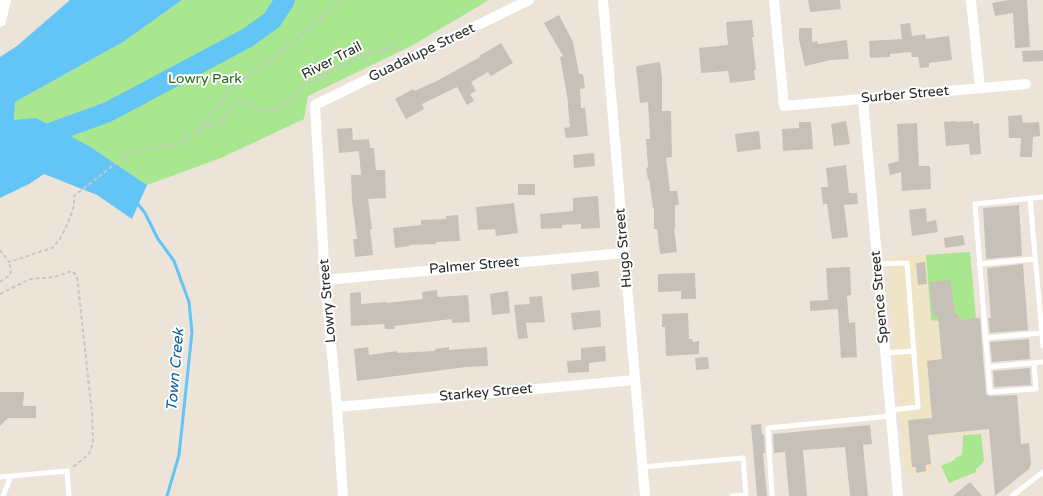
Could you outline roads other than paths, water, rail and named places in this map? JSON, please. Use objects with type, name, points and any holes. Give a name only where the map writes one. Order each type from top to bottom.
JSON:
[{"type":"street","points":[[0,21],[5,0]]},
{"type":"street","name":"Guadalupe Street","points":[[315,105],[530,0]]},
{"type":"street","name":"Hugo Street","points":[[603,0],[645,496]]},
{"type":"street","name":"Surber Street","points":[[774,0],[784,106],[1026,84]]},
{"type":"street","points":[[971,0],[980,88]]},
{"type":"street","name":"Spence Street","points":[[863,99],[898,496]]},
{"type":"street","name":"Lowry Street","points":[[315,105],[325,280],[343,496]]},
{"type":"street","name":"Palmer Street","points":[[325,280],[624,252]]},
{"type":"street","name":"Starkey Street","points":[[337,407],[635,380]]},
{"type":"lane","points":[[1034,363],[1036,389],[990,392],[975,204],[1043,197]]},
{"type":"lane","points":[[1030,198],[1043,346]]},
{"type":"lane","points":[[979,264],[1035,260]]},
{"type":"lane","points":[[772,496],[768,428],[890,413],[918,407],[907,263],[878,264]]},
{"type":"lane","points":[[986,338],[1042,333]]},
{"type":"lane","points":[[885,352],[914,351]]},
{"type":"lane","points":[[988,367],[1043,362]]},
{"type":"lane","points":[[642,467],[743,458],[746,495],[732,496]]},
{"type":"lane","points":[[0,477],[67,471],[69,496]]},
{"type":"lane","points":[[1012,496],[1043,472]]},
{"type":"lane","points":[[3,496],[11,476]]},
{"type":"water","points":[[70,0],[182,0],[123,42],[15,102],[14,120],[36,118],[89,146],[147,185],[132,219],[97,195],[44,174],[29,184],[0,198],[0,57],[17,46]]},
{"type":"waterway","points":[[0,156],[14,140],[50,133],[108,112],[247,38],[272,20],[285,0]]},
{"type":"waterway","name":"Town Creek","points":[[137,203],[145,213],[158,239],[174,261],[189,302],[192,332],[179,455],[167,496]]},
{"type":"park label","name":"Lowry Park","points":[[205,79]]}]
